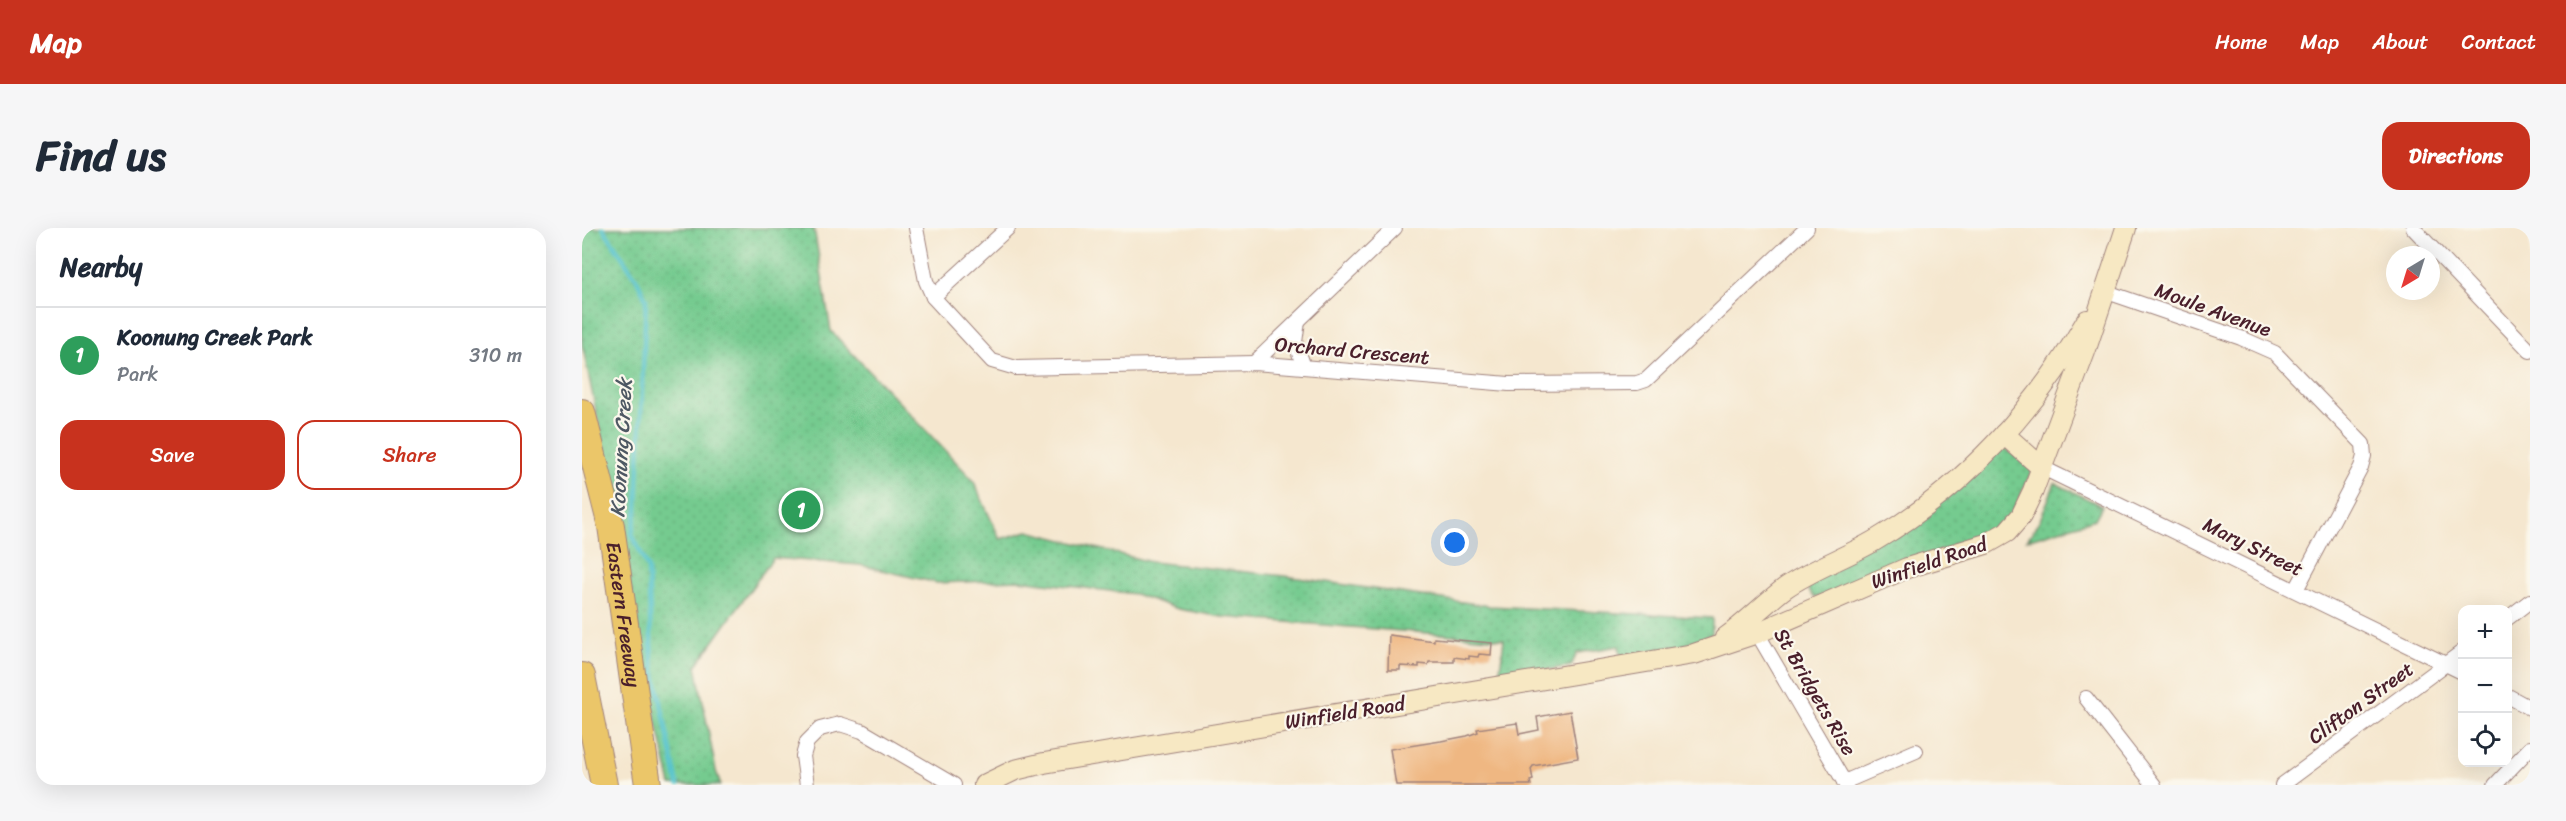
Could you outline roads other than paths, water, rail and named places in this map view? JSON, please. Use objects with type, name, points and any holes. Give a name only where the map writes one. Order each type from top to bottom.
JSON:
[{"type":"highway","name":"Eastern Freeway","points":[[582,412],[611,526],[648,785]]},
{"type":"highway","points":[[582,676],[604,785]]},
{"type":"street","name":"Orchard Crescent","points":[[916,228],[926,281],[933,297],[992,361],[1016,368],[1254,363],[1509,384],[1637,384],[1646,380],[1807,228]]},
{"type":"street","points":[[933,297],[1008,228]]},
{"type":"street","points":[[1254,363],[1395,228]]},
{"type":"street","name":"Winfield Road","points":[[984,785],[1002,775],[1037,765],[1657,662],[1709,650],[1753,626],[1891,574],[1998,539],[2020,516],[2042,467],[2086,349],[2103,291],[2126,228]]},
{"type":"street","points":[[2413,228],[2530,351]]},
{"type":"street","name":"Winfield Road","points":[[1753,626],[1797,580],[1874,541],[1919,511],[1958,480],[2004,435],[2064,358],[2103,291]]},
{"type":"street","name":"Moule Avenue","points":[[2103,291],[2241,338],[2275,353],[2363,444],[2364,456],[2361,467],[2296,590]]},
{"type":"street","points":[[1298,321],[1295,342],[1304,367]]},
{"type":"street","points":[[2004,435],[2042,467]]},
{"type":"street","name":"Mary Street","points":[[2042,467],[2458,670]]},
{"type":"street","points":[[2512,615],[2530,601]]},
{"type":"street","name":"St Bridgets Rise","points":[[1753,626],[1845,783]]},
{"type":"street","name":"Clifton Street","points":[[2282,785],[2458,656]]},
{"type":"street","points":[[2086,698],[2154,785]]},
{"type":"street","points":[[2512,698],[2530,708]]},
{"type":"street","points":[[807,785],[803,756],[807,742],[820,729],[840,724],[862,730],[954,785]]},
{"type":"street","points":[[2495,785],[2530,748]]},
{"type":"street","points":[[1845,783],[1916,751]]},
{"type":"waterway","name":"Koonung Creek","points":[[603,228],[636,278],[646,299],[637,509],[632,534],[648,569],[652,660],[678,785]]},
{"type":"place","name":"Koonung Creek Park","points":[[801,510]]}]
